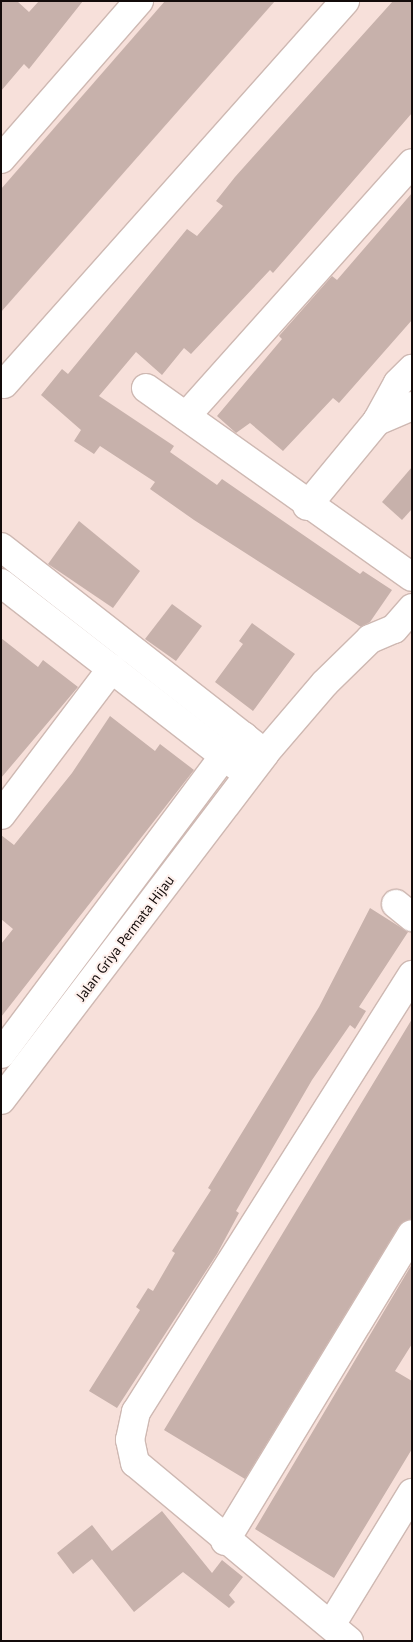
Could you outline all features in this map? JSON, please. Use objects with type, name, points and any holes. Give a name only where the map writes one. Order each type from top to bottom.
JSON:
[{"type":"street","points":[[1,159],[139,1]]},
{"type":"street","points":[[4,384],[345,1]]},
{"type":"street","points":[[186,416],[412,163]]},
{"type":"street","points":[[307,506],[377,421],[398,383],[412,369]]},
{"type":"street","points":[[146,388],[307,506],[412,577]]},
{"type":"street","points":[[377,421],[412,406]]},
{"type":"street","points":[[1,547],[266,753]]},
{"type":"street","points":[[1,583],[248,776]]},
{"type":"street","name":"Jalan Griya Permata Hijau","points":[[1,1100],[266,753],[331,677],[370,639],[394,629],[412,608]]},
{"type":"street","points":[[1,815],[112,668]]},
{"type":"street","points":[[1,1054],[224,756],[244,737]]},
{"type":"street","points":[[412,975],[136,1412],[130,1440],[135,1463],[225,1541],[340,1633],[412,1493]]},
{"type":"street","points":[[225,1541],[412,1234]]},
{"type":"building","points":[[1,1],[17,1],[29,12],[39,1],[83,1],[29,69],[24,64],[1,91]]},
{"type":"building","points":[[165,1],[275,1],[1,312],[1,189]]},
{"type":"building","points":[[393,1],[412,1],[412,113],[273,273],[270,270],[191,354],[184,348],[162,375],[136,352],[99,396],[174,446],[170,452],[217,485],[222,479],[360,574],[363,571],[392,590],[370,622],[361,627],[194,520],[150,489],[155,482],[100,446],[94,454],[74,441],[81,430],[41,395],[62,369],[68,374],[187,229],[197,236],[223,206],[216,201],[235,177]]},
{"type":"building","points":[[412,193],[412,320],[339,403],[333,398],[283,451],[250,423],[236,433],[217,416],[282,339],[279,336],[332,276],[337,280]]},
{"type":"building","points":[[412,467],[412,509],[402,520],[382,502]]},
{"type":"building","points":[[79,521],[140,571],[113,608],[48,564]]},
{"type":"building","points":[[172,604],[202,626],[176,661],[145,639]]},
{"type":"building","points":[[252,623],[295,654],[253,711],[215,682],[243,644],[239,641]]},
{"type":"building","points":[[1,638],[38,667],[43,660],[78,687],[1,778]]},
{"type":"building","points":[[110,716],[155,751],[160,744],[194,770],[1,1017],[1,944],[13,929],[1,919],[1,835],[14,845],[72,773]]},
{"type":"building","points":[[370,908],[408,932],[359,1007],[366,1011],[355,1029],[350,1025],[312,1080],[236,1211],[239,1213],[217,1254],[117,1408],[89,1391],[140,1310],[136,1307],[148,1288],[153,1291],[175,1253],[172,1251],[211,1190],[208,1188],[319,1007]]},
{"type":"building","points":[[412,1019],[412,1218],[399,1226],[245,1479],[164,1430]]},
{"type":"building","points":[[412,1264],[412,1344],[395,1371],[412,1381],[412,1449],[334,1578],[255,1529]]},
{"type":"building","points":[[162,1511],[212,1573],[222,1560],[243,1577],[229,1595],[235,1602],[229,1608],[183,1572],[134,1612],[92,1559],[73,1574],[57,1553],[92,1525],[112,1551]]}]
